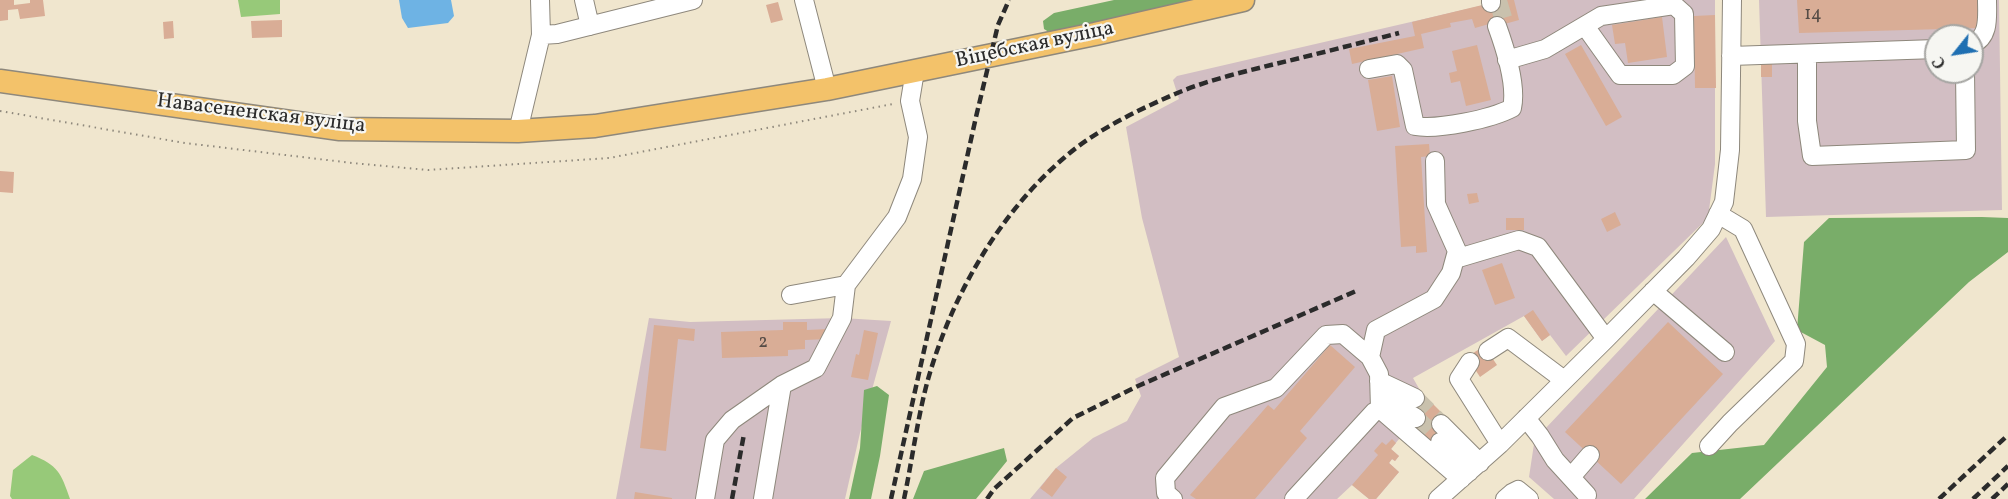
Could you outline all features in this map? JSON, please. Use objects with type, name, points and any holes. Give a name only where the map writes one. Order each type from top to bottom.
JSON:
[{"type":"main road","name":"Віцебская вуліца","points":[[595,126],[827,89],[1095,34],[1243,0]]},
{"type":"main road","name":"Навасененская вуліца","points":[[0,81],[340,129],[518,131],[595,126]]},
{"type":"lane","points":[[518,131],[541,35],[540,0]]},
{"type":"lane","points":[[584,0],[590,26]]},
{"type":"lane","points":[[541,35],[557,34],[693,0]]},
{"type":"lane","points":[[804,0],[827,89]]},
{"type":"lane","points":[[1438,499],[1500,444],[1711,230],[1724,202],[1730,150],[1732,0]]},
{"type":"lane","points":[[1984,32],[1987,0]]},
{"type":"lane","points":[[1506,53],[1545,50],[1601,16],[1674,5],[1684,14],[1685,66],[1673,75],[1620,75],[1585,26]]},
{"type":"lane","points":[[1370,69],[1397,64],[1403,70],[1415,126],[1427,128],[1499,115],[1512,108],[1514,98],[1501,25]]},
{"type":"lane","points":[[1731,56],[1924,49]]},
{"type":"lane","points":[[1806,54],[1807,121],[1812,156],[1966,150],[1965,84]]},
{"type":"lane","points":[[705,499],[716,440],[732,420],[782,385],[816,368],[842,318],[846,285],[897,218],[912,179],[918,137],[910,100],[915,71]]},
{"type":"lane","points":[[1370,357],[1376,330],[1434,299],[1451,273],[1457,250],[1436,204],[1435,161]]},
{"type":"lane","points":[[1709,446],[1794,361],[1796,344],[1743,229],[1718,214]]},
{"type":"lane","points":[[1455,259],[1519,240],[1538,247],[1606,339]]},
{"type":"lane","points":[[791,295],[846,285]]},
{"type":"lane","points":[[1653,291],[1725,352]]},
{"type":"lane","points":[[1173,499],[1166,493],[1165,478],[1224,407],[1276,388],[1326,335],[1343,334],[1370,357],[1379,374],[1380,395],[1374,412],[1294,499]]},
{"type":"lane","points":[[1488,351],[1508,338],[1564,380]]},
{"type":"lane","points":[[1470,362],[1460,379],[1500,444]]},
{"type":"lane","points":[[763,499],[782,385]]},
{"type":"lane","points":[[1380,395],[1415,398]]},
{"type":"lane","points":[[1380,395],[1416,418]]},
{"type":"lane","points":[[1380,395],[1470,471]]},
{"type":"lane","points":[[1526,418],[1555,460],[1587,495]]},
{"type":"lane","points":[[1440,433],[1470,471]]},
{"type":"lane","points":[[1570,477],[1590,456]]},
{"type":"lane","points":[[1505,499],[1518,490],[1529,499]]},
{"type":"shaded area","points":[[1506,0],[1715,0],[1715,164],[1708,218],[1566,356],[1550,335],[1542,341],[1524,316],[1413,378],[1421,392],[1411,424],[1391,449],[1399,456],[1395,461],[1392,459],[1389,463],[1399,472],[1376,499],[1369,499],[1352,485],[1337,499],[1030,499],[1056,468],[1093,438],[1127,421],[1141,396],[1135,379],[1179,357],[1142,218],[1126,127],[1179,99],[1173,80],[1177,76]]},
{"type":"shaded area","points":[[1759,0],[1999,0],[2002,210],[1766,217]]},
{"type":"shaded area","points":[[1726,237],[1775,341],[1634,499],[1554,499],[1529,477],[1534,444],[1544,430]]},
{"type":"shaded area","points":[[649,318],[690,322],[842,318],[891,321],[860,433],[845,499],[616,499]]},
{"type":"green space","points":[[238,0],[280,0],[280,14],[241,17]]},
{"type":"green space","points":[[1114,0],[1205,0],[1052,34],[1044,29],[1043,21],[1054,13]]},
{"type":"green space","points":[[1829,218],[2008,218],[2008,252],[1969,282],[1740,499],[1645,499],[1692,453],[1764,445],[1827,367],[1825,345],[1797,330],[1804,242]]},
{"type":"green space","points":[[877,386],[889,395],[871,499],[849,499],[860,448],[864,390]]},
{"type":"green space","points":[[1004,448],[1007,461],[976,499],[913,499],[924,471]]},
{"type":"green space","points":[[32,455],[53,466],[64,483],[70,499],[12,499],[10,496],[13,470]]},
{"type":"water","points":[[399,0],[451,0],[454,16],[448,23],[408,28],[402,18]]},
{"type":"building","points":[[0,0],[14,0],[14,5],[30,3],[30,0],[43,0],[45,16],[20,19],[18,9],[8,10],[8,20],[0,21]]},
{"type":"building","points":[[1503,0],[1514,0],[1519,20],[1490,28],[1489,24],[1475,28],[1472,19],[1450,23],[1451,27],[1421,34],[1424,48],[1352,64],[1349,49],[1415,36],[1412,22]]},
{"type":"building","points":[[1797,0],[1979,0],[1980,24],[1924,24],[1924,30],[1799,33]]},
{"type":"building","points":[[778,2],[783,20],[771,23],[766,5]]},
{"type":"building","points":[[1715,15],[1716,88],[1695,88],[1694,16]]},
{"type":"building","points":[[1662,17],[1667,57],[1628,63],[1625,43],[1615,44],[1612,25]]},
{"type":"building","points":[[282,20],[282,37],[252,38],[251,21]]},
{"type":"building","points":[[173,21],[174,38],[164,39],[163,22]]},
{"type":"building","points":[[1477,45],[1491,100],[1466,106],[1460,81],[1451,83],[1449,73],[1457,71],[1452,51]]},
{"type":"building","points":[[1581,45],[1622,117],[1606,126],[1565,54]]},
{"type":"building","points":[[1761,64],[1772,64],[1772,77],[1761,77]]},
{"type":"building","points":[[1392,76],[1400,127],[1377,131],[1368,80]]},
{"type":"building","points":[[1429,144],[1430,156],[1421,157],[1427,252],[1416,253],[1416,246],[1401,247],[1395,146]]},
{"type":"building","points":[[0,171],[14,172],[13,193],[0,192]]},
{"type":"building","points":[[1477,193],[1479,202],[1469,204],[1467,194]]},
{"type":"building","points":[[1615,212],[1621,225],[1607,232],[1601,219]]},
{"type":"building","points":[[1506,218],[1524,218],[1524,230],[1506,230]]},
{"type":"building","points":[[1502,263],[1515,298],[1495,305],[1482,270]]},
{"type":"building","points":[[1533,310],[1550,335],[1542,341],[1524,316]]},
{"type":"building","points":[[783,322],[807,322],[807,330],[828,329],[828,339],[805,340],[805,349],[788,350],[788,356],[722,358],[721,332],[783,330]]},
{"type":"building","points":[[1668,322],[1723,374],[1621,484],[1565,432]]},
{"type":"building","points":[[654,325],[695,329],[694,341],[678,339],[666,451],[640,448]]},
{"type":"building","points":[[864,330],[878,333],[868,380],[851,377],[856,354],[859,355]]},
{"type":"building","points":[[1330,345],[1355,367],[1300,431],[1307,438],[1255,499],[1196,499],[1190,495],[1268,405],[1274,410]]},
{"type":"building","points":[[1484,346],[1497,365],[1480,377],[1467,357]]},
{"type":"building","points":[[1421,392],[1447,418],[1445,437],[1435,447],[1411,424],[1410,403]]},
{"type":"building","points":[[1392,439],[1396,443],[1391,449],[1399,456],[1395,461],[1392,459],[1389,463],[1399,472],[1376,499],[1369,499],[1352,485],[1378,455],[1374,451],[1382,442],[1386,445]]},
{"type":"building","points":[[1056,468],[1067,477],[1052,497],[1040,488]]},
{"type":"building","points":[[635,492],[672,498],[672,499],[634,499]]},
{"type":"tunnel","points":[[1498,1],[1505,24]]},
{"type":"tunnel","points":[[1415,398],[1441,424]]},
{"type":"tunnel","points":[[1416,418],[1440,442]]},
{"type":"railway","points":[[891,499],[976,117],[998,25],[1009,0]]},
{"type":"railway","points":[[904,499],[927,383],[949,320],[963,290],[998,231],[1018,205],[1065,157],[1104,129],[1198,85],[1399,33]]},
{"type":"railway","points":[[987,499],[994,489],[1073,418],[1138,386],[1356,291]]},
{"type":"railway","points":[[732,499],[744,434]]},
{"type":"railway","points":[[1939,499],[2008,435]]},
{"type":"railway","points":[[1973,499],[2008,466]]},
{"type":"railway","points":[[1992,499],[2008,484]]}]
